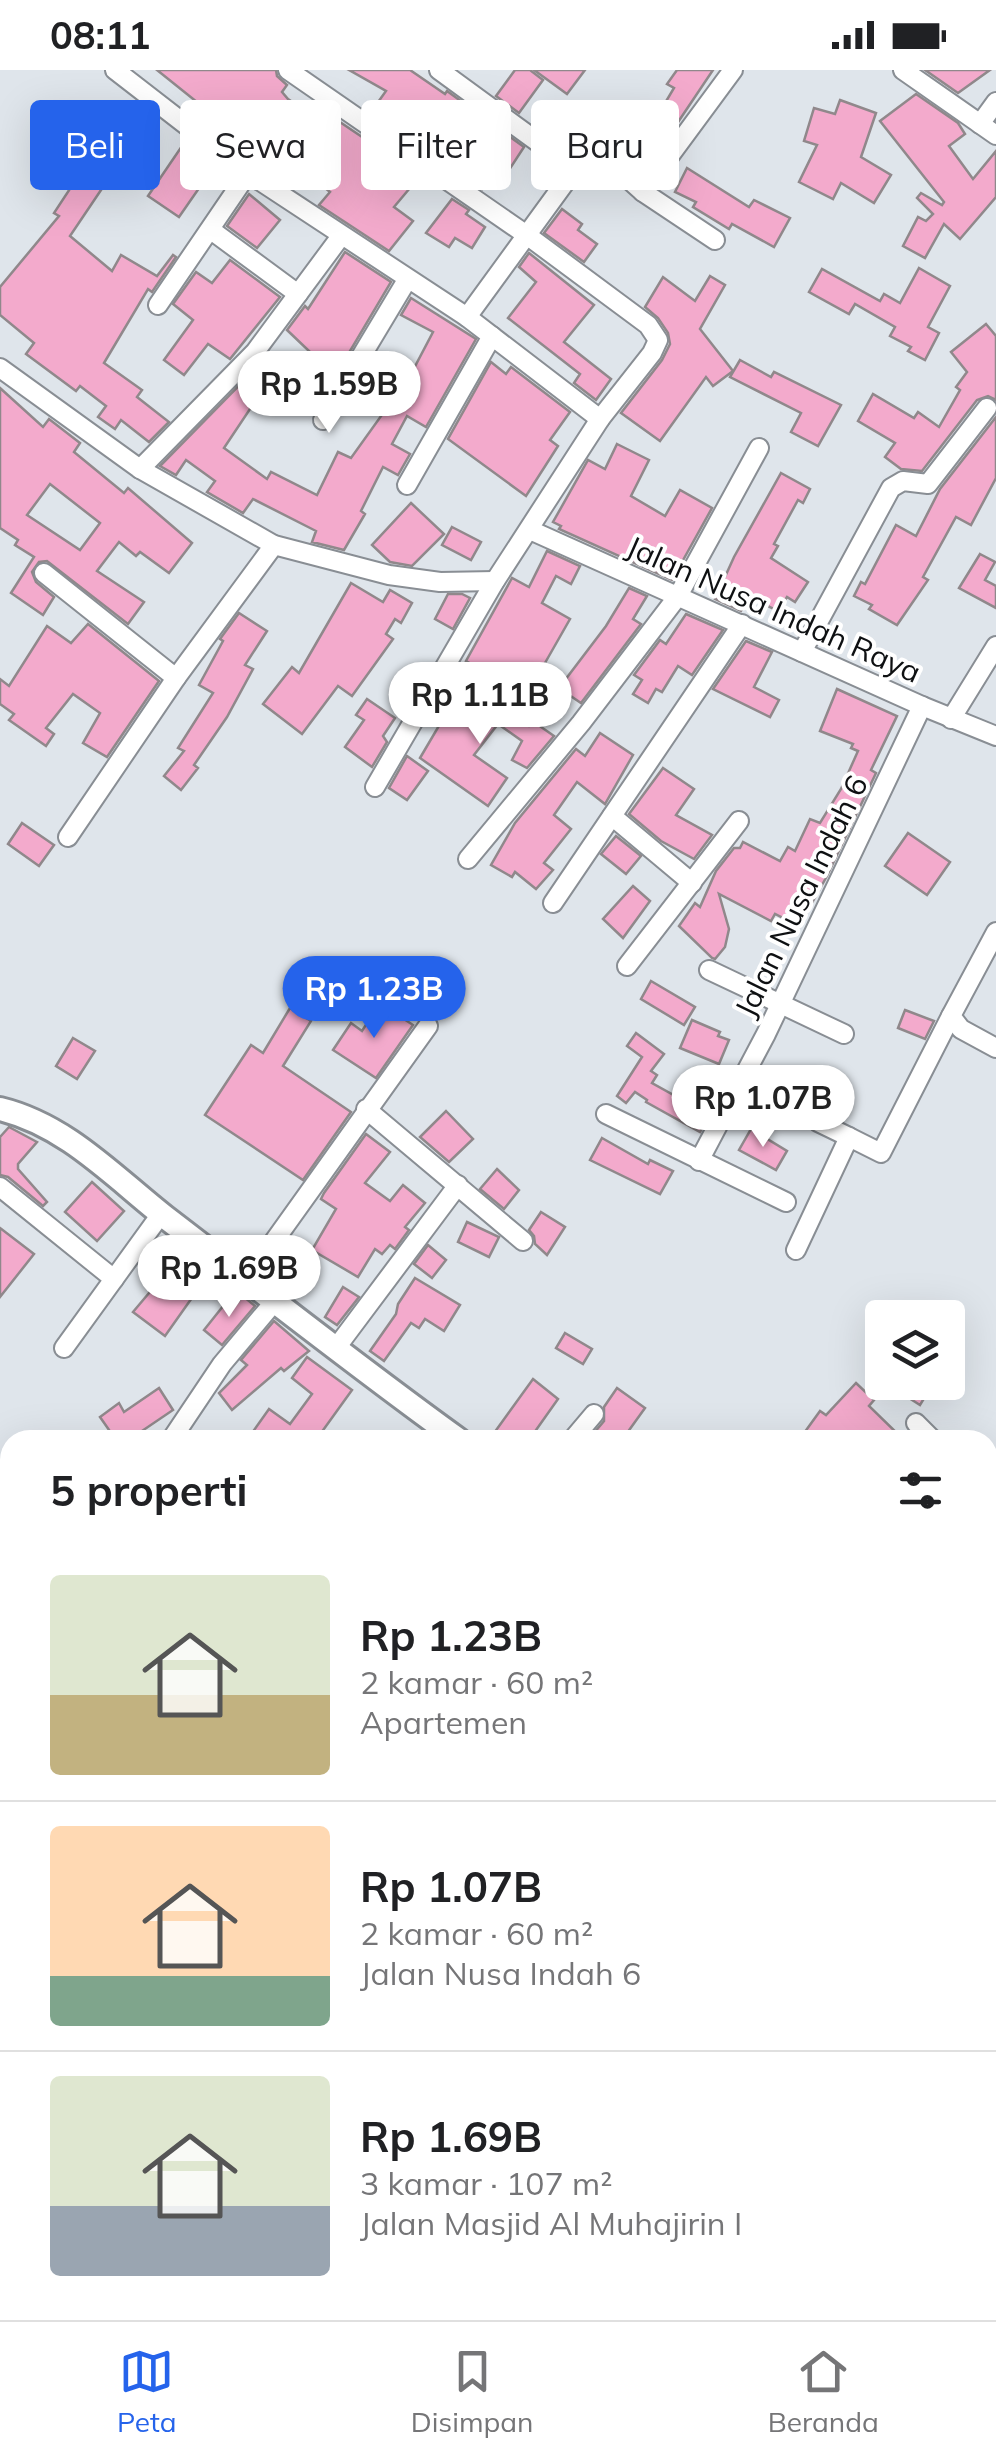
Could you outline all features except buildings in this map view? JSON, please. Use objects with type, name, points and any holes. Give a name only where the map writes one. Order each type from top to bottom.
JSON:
[{"type":"street","points":[[288,70],[528,236],[648,325],[658,340],[600,419],[495,581],[375,786]]},
{"type":"street","points":[[439,70],[550,151],[577,166],[467,317]]},
{"type":"street","points":[[715,240],[643,192],[734,70]]},
{"type":"street","points":[[117,71],[180,120]]},
{"type":"street","points":[[913,73],[988,129],[996,102]]},
{"type":"street","points":[[158,305],[237,190]]},
{"type":"street","points":[[273,190],[467,317],[600,419]]},
{"type":"street","points":[[212,230],[298,294]]},
{"type":"street","points":[[140,469],[255,352],[340,236]]},
{"type":"street","points":[[323,420],[407,280]]},
{"type":"street","points":[[407,486],[492,336]]},
{"type":"street","points":[[0,368],[140,469],[274,546],[389,575],[440,582],[495,581]]},
{"type":"street","points":[[802,652],[891,488],[902,481],[928,484],[987,408]]},
{"type":"street","points":[[468,859],[581,723],[678,596],[759,448]]},
{"type":"street","name":"Jalan Nusa Indah Raya","points":[[530,530],[996,736]]},
{"type":"street","points":[[68,837],[176,678],[274,546]]},
{"type":"street","points":[[44,573],[176,678]]},
{"type":"street","points":[[552,903],[742,624]]},
{"type":"street","points":[[951,718],[996,646]]},
{"type":"street","name":"Jalan Nusa Indah 6","points":[[698,1161],[780,1005],[922,706]]},
{"type":"street","points":[[612,816],[692,883]]},
{"type":"street","points":[[627,966],[739,820]]},
{"type":"street","points":[[818,1122],[880,1153],[996,932]]},
{"type":"street","points":[[709,970],[844,1034]]},
{"type":"street","points":[[951,1016],[961,1029],[996,1048]]},
{"type":"street","points":[[247,1279],[428,1026]]},
{"type":"street","points":[[0,1108],[30,1116],[89,1154],[446,1430]]},
{"type":"street","points":[[366,1108],[523,1241]]},
{"type":"street","points":[[606,1114],[786,1202]]},
{"type":"street","points":[[796,1250],[849,1137]]},
{"type":"street","points":[[336,1348],[458,1184]]},
{"type":"street","points":[[0,1186],[114,1280]]},
{"type":"street","points":[[64,1348],[162,1214]]},
{"type":"street","points":[[178,1430],[222,1364],[275,1301]]},
{"type":"street","points":[[580,1430],[594,1414]]},
{"type":"street","points":[[916,1423],[923,1430]]}]
